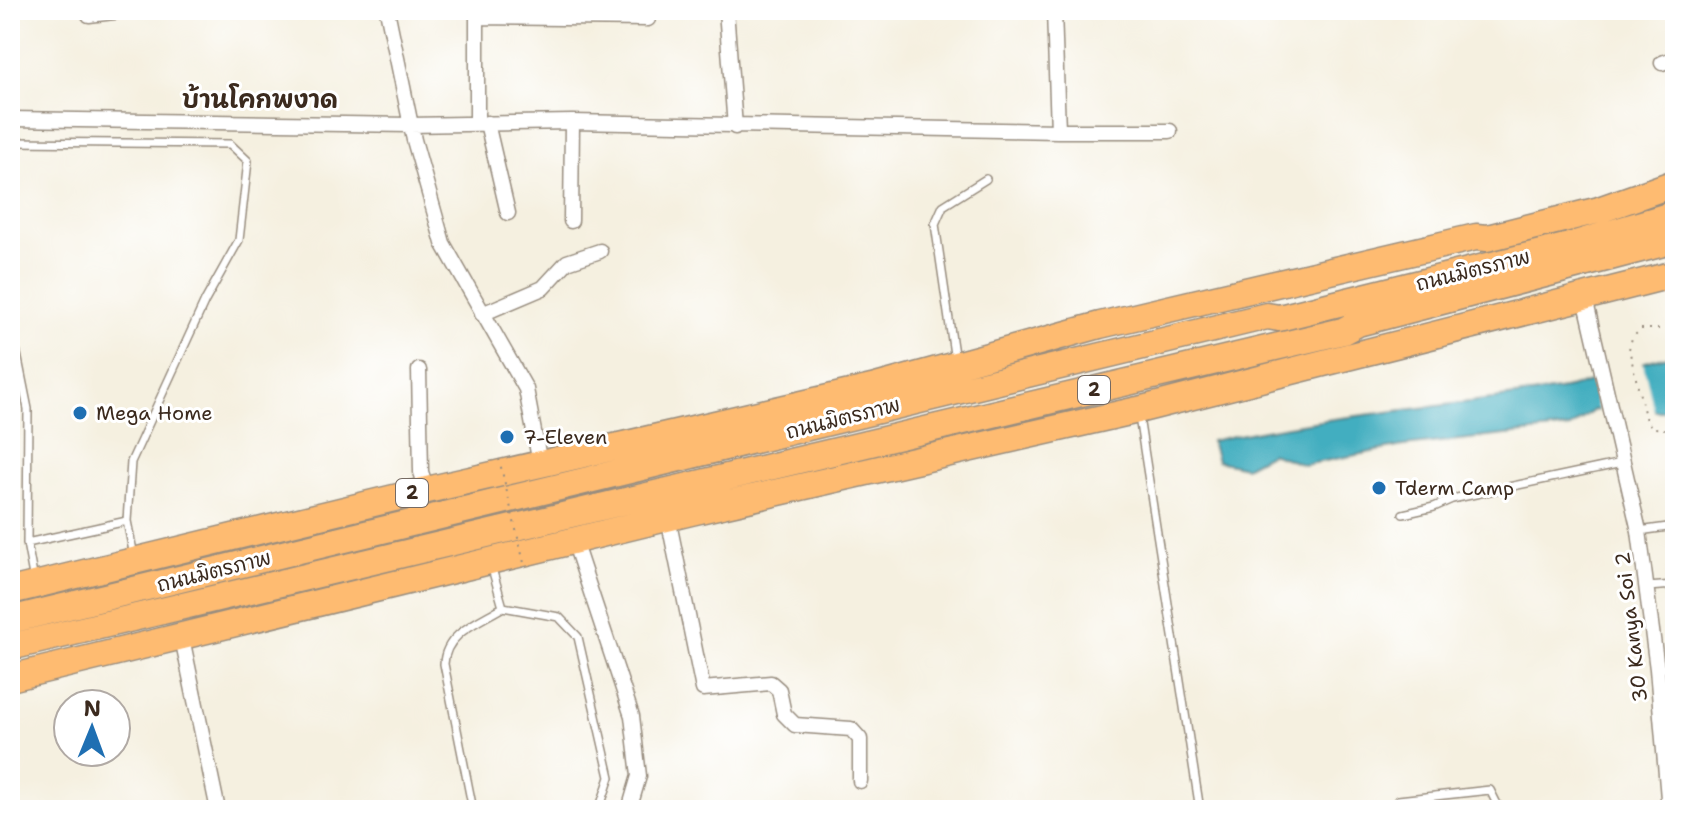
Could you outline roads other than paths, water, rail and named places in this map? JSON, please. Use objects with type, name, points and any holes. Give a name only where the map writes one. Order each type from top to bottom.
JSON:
[{"type":"highway","points":[[1267,316],[1278,306],[1478,247],[1487,238],[1599,210],[1675,183]]},
{"type":"highway","name":"ถนนมิตรภาพ","points":[[10,620],[1267,316],[1279,318],[1539,253],[1675,214]]},
{"type":"highway","name":"ถนนมิตรภาพ","points":[[23,588],[956,367],[1056,338],[1476,237],[1487,238]]},
{"type":"highway","name":"ถนนมิตรภาพ","points":[[10,647],[1343,331],[1358,323],[1574,270],[1675,240]]},
{"type":"highway","points":[[10,678],[668,518],[1138,410],[1675,274]]},
{"type":"highway","points":[[1343,331],[1362,334],[1476,316],[1492,319]]},
{"type":"highway","points":[[686,431],[810,426]]},
{"type":"highway","points":[[712,508],[815,457]]},
{"type":"street","points":[[89,15],[130,10]]},
{"type":"street","points":[[387,10],[410,125],[443,243],[526,389],[538,453]]},
{"type":"street","points":[[726,10],[735,127]]},
{"type":"street","points":[[1054,10],[1058,131]]},
{"type":"street","points":[[508,213],[482,123],[477,17],[648,19]]},
{"type":"street","points":[[10,119],[410,125],[572,122],[735,127],[1170,131]]},
{"type":"street","points":[[571,221],[572,122]]},
{"type":"street","points":[[482,314],[543,288],[567,262],[600,251]]},
{"type":"street","name":"30 Kanya Soi 2","points":[[1585,298],[1639,531],[1670,746],[1669,810]]},
{"type":"street","points":[[419,370],[421,472],[427,490]]},
{"type":"street","points":[[668,518],[703,689],[771,683],[779,690],[784,714],[795,725],[851,729],[860,739],[860,781]]},
{"type":"street","points":[[574,541],[632,716],[639,776],[629,810]]},
{"type":"street","points":[[182,638],[218,810]]},
{"type":"lane","points":[[10,142],[230,144],[248,161],[239,240],[205,301],[131,462],[127,521],[135,560]]},
{"type":"lane","points":[[956,367],[935,224],[943,206],[986,179]]},
{"type":"lane","points":[[10,319],[30,435],[23,588]]},
{"type":"lane","points":[[1138,410],[1200,810]]},
{"type":"lane","points":[[1403,514],[1452,499],[1625,462]]},
{"type":"lane","points":[[27,543],[127,521]]},
{"type":"lane","points":[[1639,531],[1675,526]]},
{"type":"lane","points":[[491,563],[503,607]]},
{"type":"lane","points":[[1647,587],[1675,585]]},
{"type":"lane","points":[[473,810],[444,664],[445,649],[459,632],[503,607],[559,617],[578,637],[610,777],[599,810]]},
{"type":"lane","points":[[1657,669],[1675,667]]},
{"type":"lane","points":[[1396,810],[1398,800],[1490,790],[1500,810]]},
{"type":"water","points":[[1675,355],[1675,407],[1663,411],[1594,410],[1570,428],[1403,446],[1304,465],[1271,453],[1245,467],[1217,461],[1211,441],[1340,418],[1558,390]]},
{"type":"place","name":"Mega Home","points":[[80,413]]},
{"type":"place","name":"7-Eleven","points":[[507,437]]},
{"type":"place","name":"Tderm Camp","points":[[1379,488]]},
{"type":"district","name":"บ้านโคกพงาด","points":[[260,100]]}]
